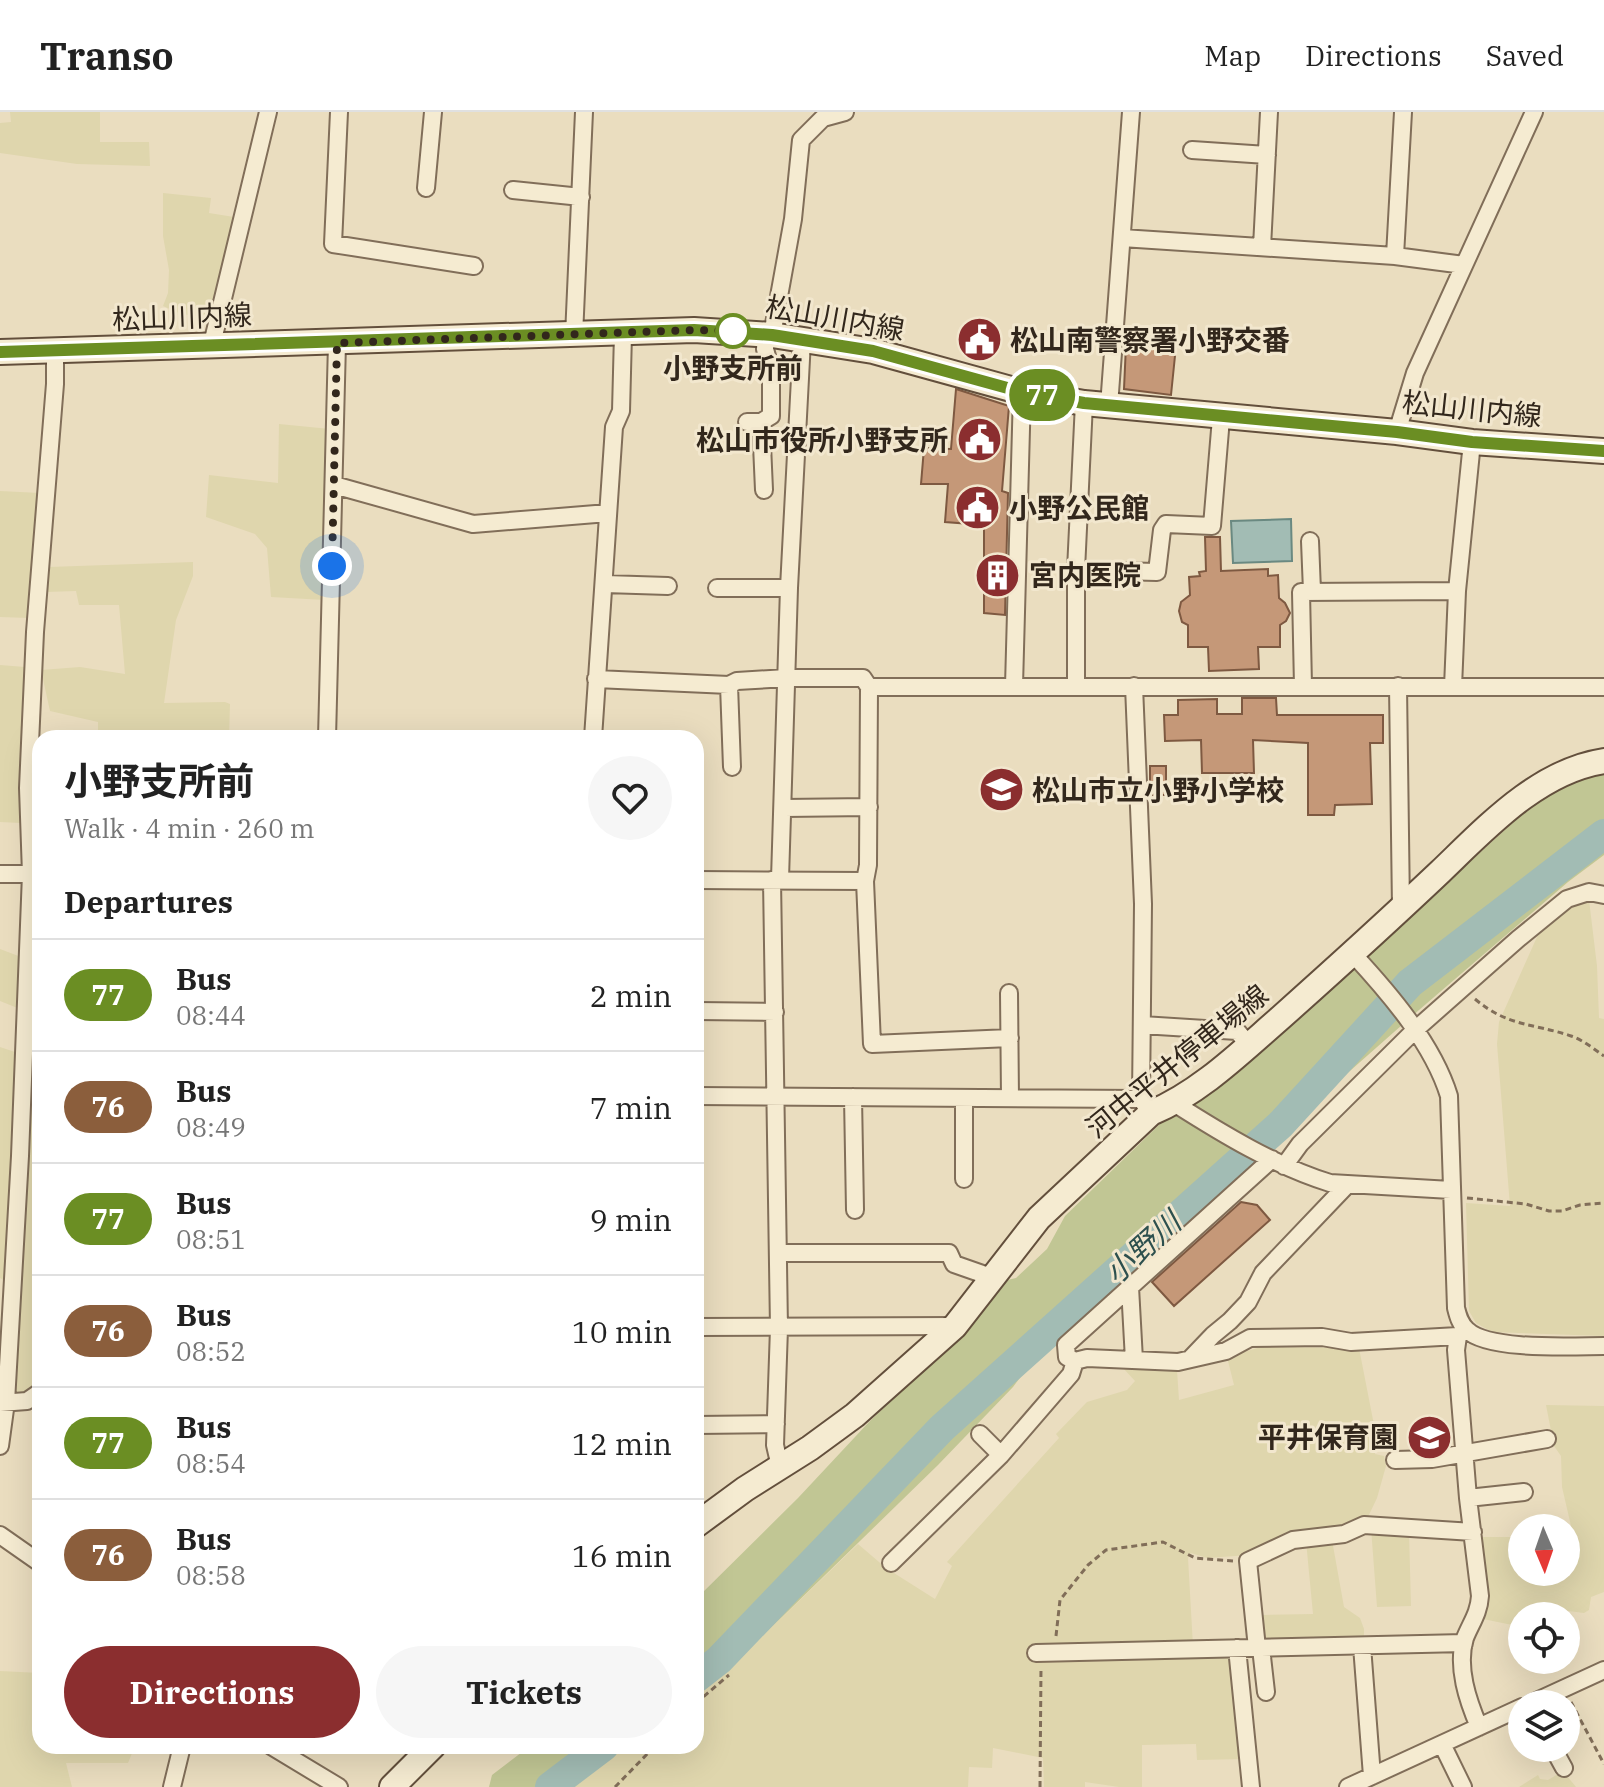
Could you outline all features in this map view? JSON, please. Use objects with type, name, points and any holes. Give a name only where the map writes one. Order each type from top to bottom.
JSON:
[{"type":"main road","name":"松山川内線","points":[[0,352],[694,330],[769,334],[873,351],[1022,392],[1084,403],[1397,432],[1472,442],[1604,451]]},
{"type":"main road","name":"河中平井停車場線","points":[[704,1519],[855,1415],[955,1326],[1039,1218],[1161,1105],[1249,1045],[1357,958],[1401,908],[1473,841],[1549,780],[1604,761]]},
{"type":"main road","points":[[392,1787],[425,1754]]},
{"type":"street","points":[[212,344],[268,112]]},
{"type":"street","points":[[339,112],[333,244],[474,266]]},
{"type":"street","points":[[426,188],[433,112]]},
{"type":"street","points":[[574,336],[584,112]]},
{"type":"street","points":[[764,490],[754,422],[771,416],[771,371],[765,349],[793,219],[801,140],[823,118],[845,112]]},
{"type":"street","points":[[1109,406],[1131,112]]},
{"type":"street","points":[[1262,247],[1269,112]]},
{"type":"street","points":[[1395,256],[1403,112]]},
{"type":"street","points":[[1397,432],[1415,373],[1534,112]]},
{"type":"street","points":[[1192,150],[1267,155]]},
{"type":"street","points":[[513,190],[581,197]]},
{"type":"street","points":[[1122,238],[1395,256],[1464,265]]},
{"type":"street","points":[[593,730],[614,427],[621,411],[623,334]]},
{"type":"street","points":[[780,1467],[775,1445],[779,1328],[775,1096],[776,880],[784,808],[789,588],[802,340]]},
{"type":"street","points":[[327,730],[337,343]]},
{"type":"street","points":[[32,837],[28,788],[35,632],[55,351]]},
{"type":"street","points":[[1014,686],[1022,392]]},
{"type":"street","points":[[1076,687],[1076,570],[1084,403]]},
{"type":"street","points":[[1076,570],[1157,572],[1162,530],[1166,524],[1212,526],[1221,418]]},
{"type":"street","points":[[1453,687],[1457,591],[1472,442]]},
{"type":"street","points":[[334,485],[473,524],[608,513]]},
{"type":"street","points":[[1310,541],[1312,591]]},
{"type":"street","points":[[605,584],[668,586]]},
{"type":"street","points":[[717,588],[789,588]]},
{"type":"street","points":[[1303,686],[1301,592],[1457,591]]},
{"type":"street","points":[[596,679],[729,685],[737,681],[787,678],[863,678],[869,687],[868,865],[865,881],[872,1044],[1010,1038]]},
{"type":"street","points":[[729,685],[732,767]]},
{"type":"street","points":[[1134,686],[1143,904],[1142,1025],[1161,1105]]},
{"type":"street","points":[[1398,686],[1401,908]]},
{"type":"street","points":[[869,687],[1604,687]]},
{"type":"street","points":[[784,808],[869,807]]},
{"type":"street","points":[[0,874],[32,874]]},
{"type":"street","points":[[704,880],[865,881]]},
{"type":"street","points":[[1604,895],[1589,892],[1567,899],[1413,1028],[1300,1144],[1274,1161],[1066,1345],[1067,1357],[1075,1361],[1087,1358],[1178,1362],[1226,1351],[1250,1338],[1322,1337],[1351,1342],[1462,1333],[1503,1343],[1604,1346]]},
{"type":"street","points":[[0,1446],[32,930]]},
{"type":"street","points":[[1357,958],[1413,1028],[1441,1070],[1449,1096],[1456,1308],[1462,1333],[1456,1350],[1479,1609],[1464,1643],[1464,1679],[1479,1727]]},
{"type":"street","points":[[1009,993],[1010,1098]]},
{"type":"street","points":[[704,1011],[775,1012]]},
{"type":"street","points":[[1142,1025],[1237,1031],[1249,1045]]},
{"type":"street","points":[[704,1096],[1010,1098],[1161,1105],[1274,1161],[1330,1183],[1451,1193]]},
{"type":"street","points":[[853,1097],[855,1210]]},
{"type":"street","points":[[964,1098],[964,1179]]},
{"type":"street","points":[[1191,1359],[1248,1302],[1263,1273],[1347,1185]]},
{"type":"street","points":[[778,1253],[949,1253],[954,1264],[994,1278]]},
{"type":"street","points":[[1130,1287],[1134,1360]]},
{"type":"street","points":[[704,1325],[779,1328],[955,1326]]},
{"type":"street","points":[[891,1563],[1001,1455],[1071,1374],[1075,1361]]},
{"type":"street","points":[[3,1402],[27,1401],[32,1398]]},
{"type":"street","points":[[704,1425],[776,1424]]},
{"type":"street","points":[[980,1434],[1001,1455]]},
{"type":"street","points":[[1395,1460],[1432,1459],[1547,1439]]},
{"type":"street","points":[[1468,1498],[1524,1492]]},
{"type":"street","points":[[1266,1692],[1248,1561],[1293,1540],[1332,1537],[1364,1525],[1473,1532]]},
{"type":"street","points":[[0,1535],[32,1557]]},
{"type":"street","points":[[914,1541],[927,1554]]},
{"type":"street","points":[[1042,1653],[1464,1643]]},
{"type":"street","points":[[1362,1646],[1372,1776]]},
{"type":"street","points":[[1237,1648],[1251,1787]]},
{"type":"street","points":[[1563,1689],[1604,1670]]},
{"type":"street","points":[[1348,1787],[1508,1714]]},
{"type":"street","points":[[1442,1744],[1463,1787]]},
{"type":"street","points":[[172,1787],[180,1754]]},
{"type":"street","points":[[284,1754],[339,1787]]},
{"type":"street","points":[[1561,1762],[1564,1768]]},
{"type":"path","points":[[1463,988],[1493,1014],[1571,1036],[1604,1056]]},
{"type":"path","points":[[1451,1193],[1526,1204],[1549,1211],[1604,1203]]},
{"type":"path","points":[[1040,1787],[1042,1653],[1058,1629],[1060,1600],[1088,1565],[1106,1550],[1163,1542],[1195,1558],[1248,1561]]},
{"type":"path","points":[[704,1696],[729,1675]]},
{"type":"path","points":[[1563,1689],[1604,1764]]},
{"type":"path","points":[[615,1787],[647,1754]]},
{"type":"shaded area","points":[[10,112],[100,112],[100,142],[149,142],[150,166],[77,164],[0,153],[0,123],[11,122]]},
{"type":"shaded area","points":[[163,193],[211,198],[209,213],[234,217],[210,318],[181,314],[163,306],[168,293],[169,270],[163,236]]},
{"type":"shaded area","points":[[279,424],[330,429],[325,600],[271,597],[267,548],[255,534],[206,517],[209,475],[278,483]]},
{"type":"shaded area","points":[[0,491],[40,493],[29,618],[0,617]]},
{"type":"shaded area","points":[[193,562],[193,576],[176,620],[164,703],[230,704],[229,730],[98,730],[98,722],[50,711],[41,670],[80,667],[125,674],[119,605],[79,605],[76,591],[46,592],[49,567]]},
{"type":"shaded area","points":[[0,665],[25,667],[21,823],[0,822]]},
{"type":"shaded area","points":[[1589,900],[1599,1018],[1604,1019],[1604,1336],[1492,1332],[1476,1323],[1469,1311],[1466,1203],[1510,1206],[1497,1044],[1499,1022],[1541,928],[1569,903]]},
{"type":"shaded area","points":[[0,949],[21,957],[20,1009],[0,1001]]},
{"type":"shaded area","points":[[0,1047],[15,1052],[7,1282],[0,1278]]},
{"type":"shaded area","points":[[32,1065],[32,1386],[24,1392],[14,1393]]},
{"type":"shaded area","points":[[1261,1347],[1359,1348],[1374,1425],[1375,1454],[1384,1456],[1386,1466],[1367,1519],[1249,1555],[1207,1558],[1191,1553],[1188,1558],[1193,1646],[1231,1653],[1243,1759],[1197,1760],[1196,1744],[1142,1745],[1142,1787],[1085,1782],[1085,1787],[1044,1787],[1043,1758],[993,1748],[992,1768],[969,1767],[968,1787],[574,1787],[615,1754],[704,1754],[704,1681],[743,1655],[858,1544],[886,1568],[935,1599],[952,1566],[947,1562],[1059,1438],[1056,1434],[1087,1402],[1127,1390],[1135,1381],[1123,1368],[1125,1366],[1177,1370],[1179,1400],[1234,1385],[1227,1357]]},
{"type":"shaded area","points":[[1546,1405],[1604,1406],[1604,1592],[1591,1597],[1589,1610],[1584,1613],[1580,1612],[1580,1602],[1508,1602],[1508,1624],[1483,1619],[1488,1600],[1481,1537],[1508,1537],[1508,1586],[1580,1586],[1580,1514],[1568,1514],[1562,1487],[1561,1456],[1554,1446]]},
{"type":"shaded area","points":[[1371,1528],[1409,1532],[1411,1606],[1377,1607]]},
{"type":"shaded area","points":[[1332,1540],[1344,1607],[1360,1618],[1364,1642],[1263,1640],[1262,1615],[1313,1614],[1306,1541]]},
{"type":"shaded area","points":[[0,1671],[32,1673],[32,1754],[132,1754],[128,1763],[66,1763],[72,1787],[0,1787]]},
{"type":"shaded area","points":[[1558,1774],[1567,1776],[1576,1787],[1519,1787],[1538,1775],[1540,1779],[1548,1780]]},
{"type":"green space","points":[[1604,771],[1604,855],[1568,882],[1419,1010],[1046,1343],[1013,1387],[938,1465],[743,1655],[704,1681],[704,1591],[945,1349],[1003,1281],[1016,1278],[1047,1249],[1065,1216],[1161,1123],[1377,946],[1551,788]]},
{"type":"green space","points":[[520,1754],[615,1754],[574,1787],[489,1787],[492,1775]]},
{"type":"water","points":[[1291,519],[1292,561],[1233,563],[1231,521]]},
{"type":"building","name":"松山南警察署小野交番","points":[[964,328],[997,336],[994,350],[961,343]]},
{"type":"building","points":[[1126,345],[1176,346],[1171,395],[1124,389]]},
{"type":"building","points":[[956,389],[1009,406],[1002,491],[1008,493],[1005,615],[984,613],[984,525],[945,522],[948,484],[921,484],[924,448],[951,449]]},
{"type":"building","points":[[1205,537],[1220,537],[1221,571],[1268,569],[1268,576],[1278,575],[1279,598],[1290,613],[1280,625],[1280,647],[1258,647],[1259,669],[1209,671],[1208,647],[1188,647],[1188,625],[1182,622],[1179,611],[1181,602],[1190,595],[1189,577],[1200,576],[1199,572],[1206,571]]},
{"type":"building","points":[[1242,698],[1276,698],[1277,715],[1383,715],[1383,743],[1370,743],[1372,804],[1335,805],[1334,815],[1308,815],[1308,743],[1253,740],[1254,773],[1202,773],[1201,740],[1165,741],[1164,715],[1178,715],[1178,700],[1217,699],[1217,714],[1242,714]]},
{"type":"building","points":[[1150,766],[1166,766],[1166,795],[1150,795]]},
{"type":"building","points":[[1241,1202],[1257,1205],[1270,1220],[1174,1306],[1152,1282]]},
{"type":"waterway","name":"小野川","points":[[704,1672],[719,1660],[942,1428],[1280,1125],[1410,983],[1604,834]]},
{"type":"waterway","name":"小野川","points":[[550,1787],[593,1754]]},
{"type":"bus line","name":"77","points":[[0,352],[738,331],[873,351],[1022,392],[1084,403],[1397,432],[1472,442],[1604,451]]},
{"type":"place","name":"小野支所前","points":[[733,331]]},
{"type":"place","name":"松山南警察署小野交番","points":[[979,340]]},
{"type":"place","name":"松山市役所小野支所","points":[[979,440]]},
{"type":"place","name":"小野公民館","points":[[978,508]]},
{"type":"place","name":"宮内医院","points":[[998,575]]},
{"type":"place","name":"松山市立小野小学校","points":[[1001,790]]},
{"type":"place","name":"平井保育園","points":[[1429,1437]]},
{"type":"route","points":[[332,566],[337,343],[738,331],[733,331]]}]
